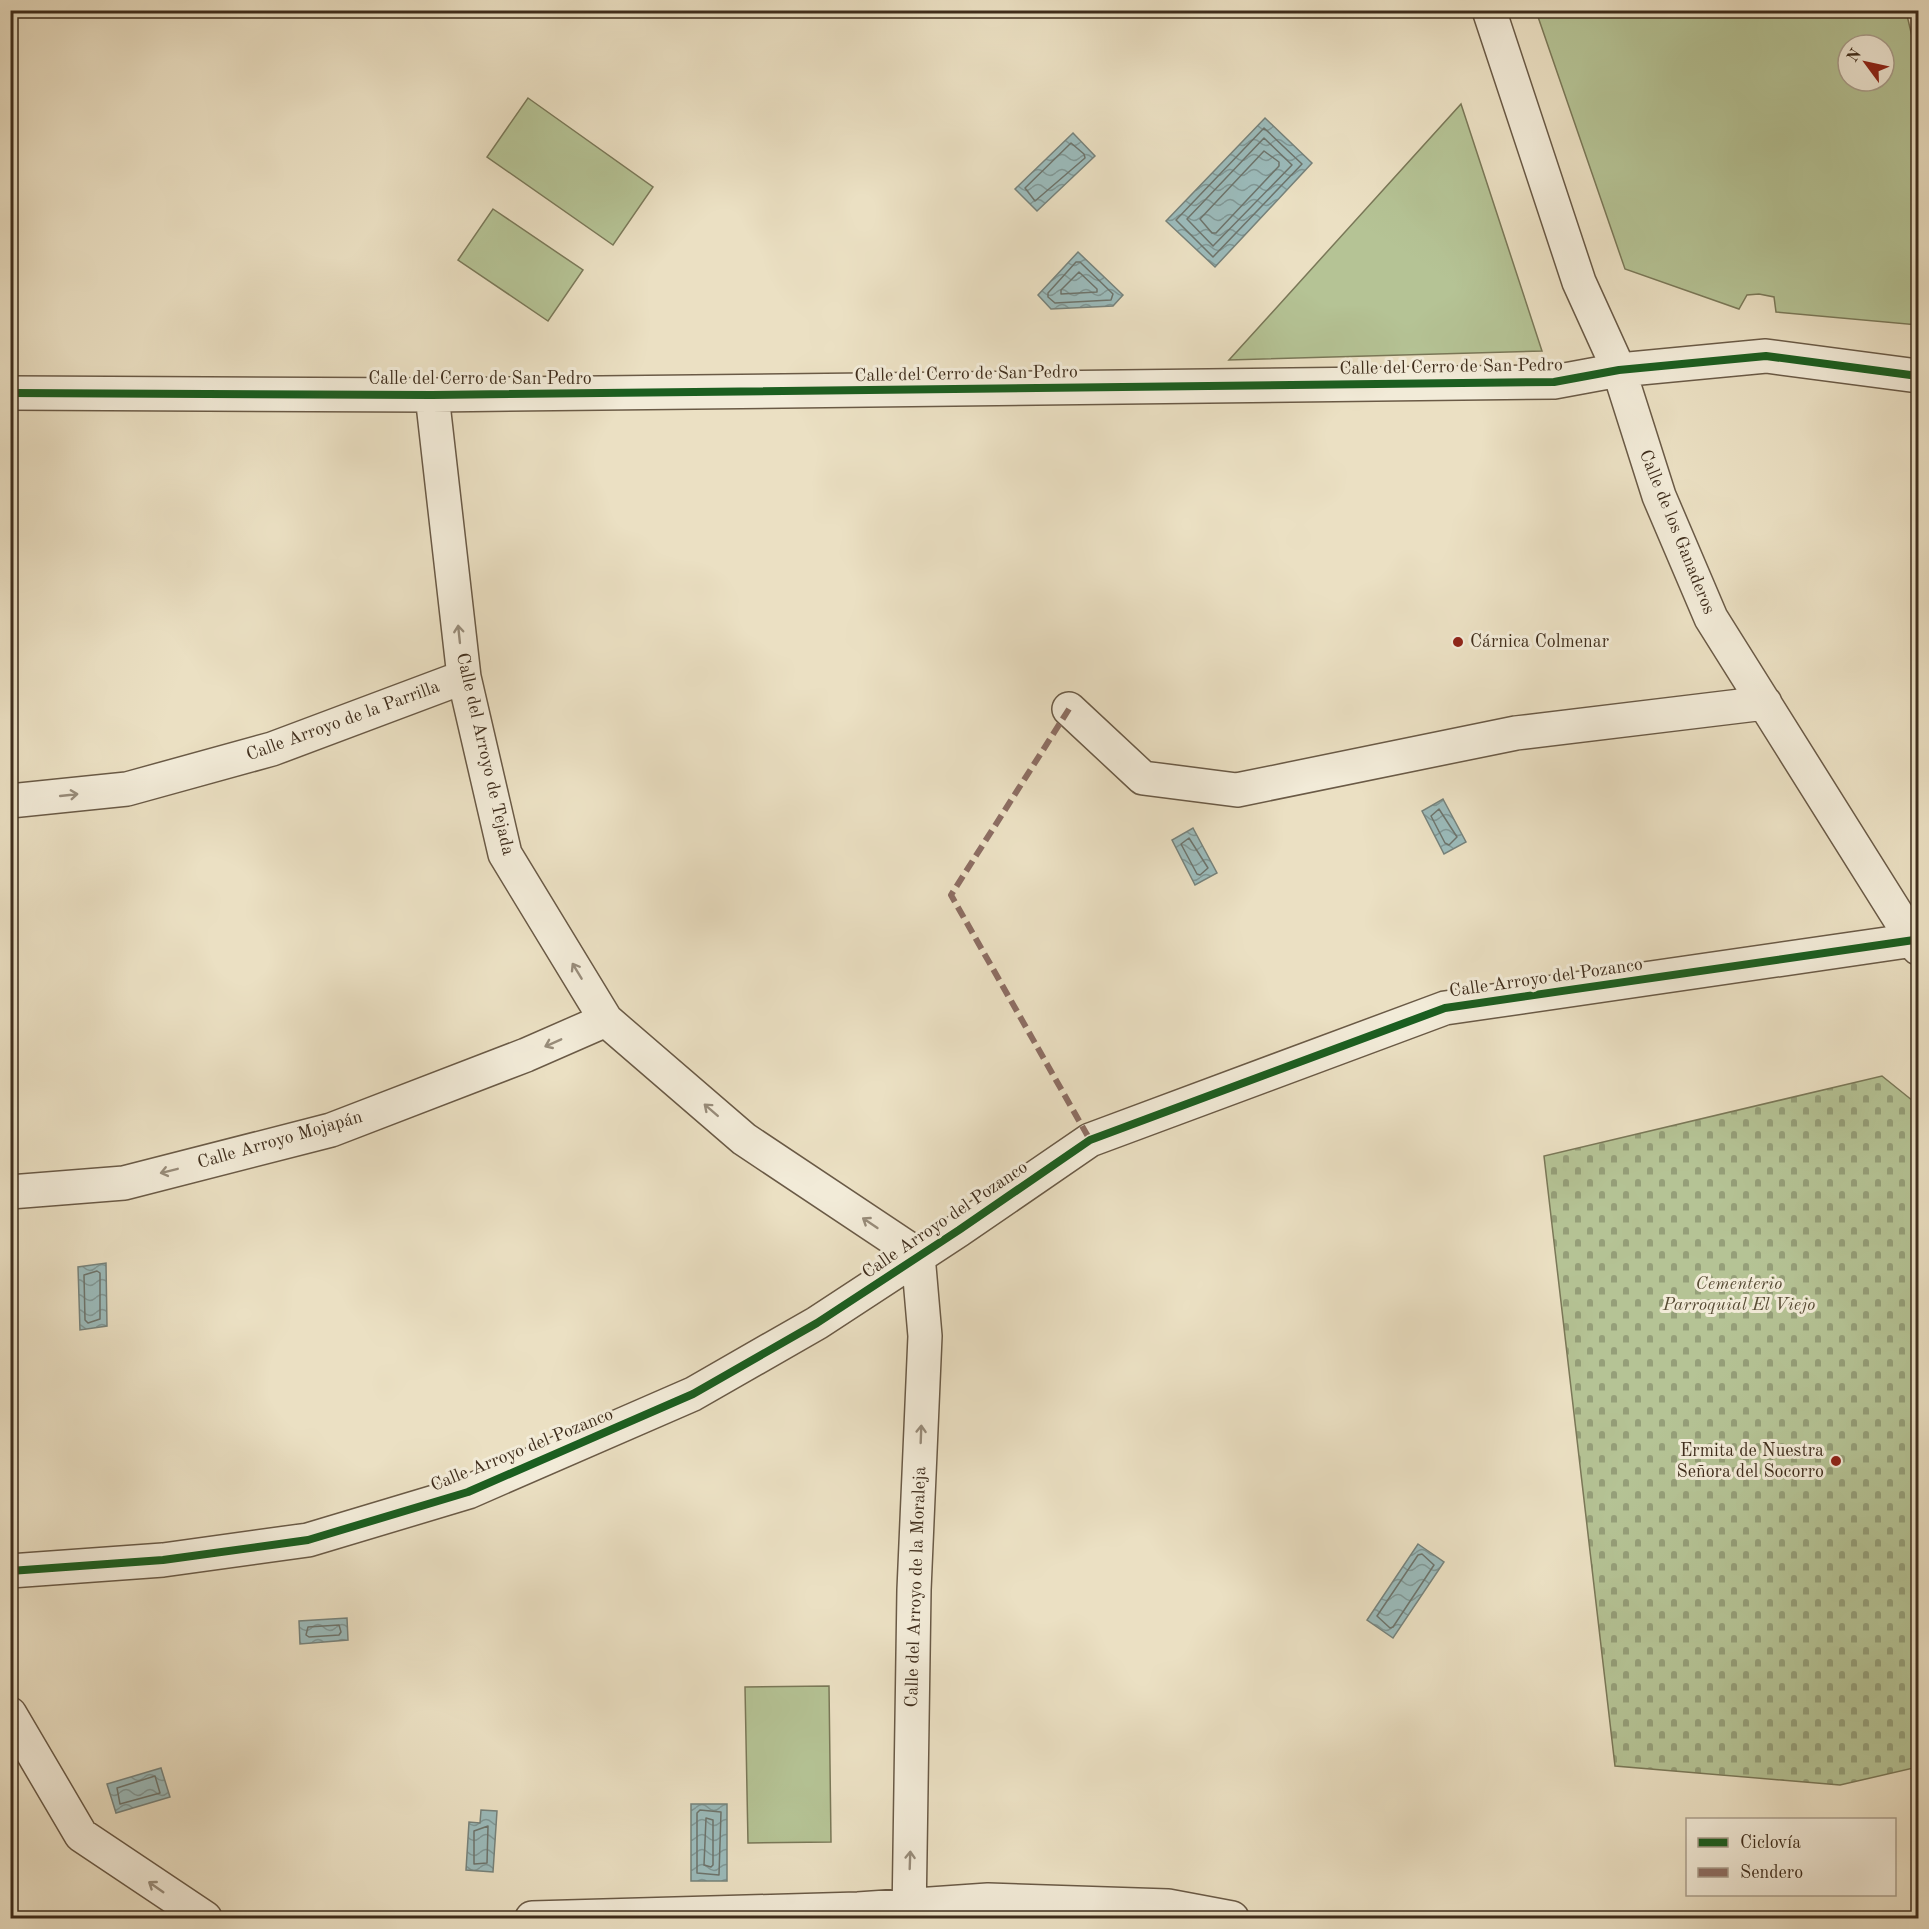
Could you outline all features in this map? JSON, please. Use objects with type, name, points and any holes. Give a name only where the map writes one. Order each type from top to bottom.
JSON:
[{"type":"street","name":"Calle de los Ganaderos","points":[[1489,10],[1579,282],[1619,370],[1659,496],[1711,618],[1916,944]]},
{"type":"street","name":"Calle del Cerro de San Pedro","points":[[10,393],[432,395],[1554,382],[1619,370],[1766,356],[1918,376]]},
{"type":"street","name":"Calle del Arroyo de Tejada","points":[[432,395],[464,677],[505,854],[606,1020],[744,1139],[918,1256]]},
{"type":"street","name":"Calle Arroyo de la Parrilla","points":[[10,801],[127,789],[272,750],[464,677]]},
{"type":"street","points":[[1069,709],[1143,778],[1237,790],[1516,734],[1765,703]]},
{"type":"street","name":"Calle Arroyo del Pozanco","points":[[10,1571],[163,1560],[308,1540],[468,1492],[693,1394],[817,1323],[1090,1140],[1445,1008],[1916,944]]},
{"type":"street","name":"Calle Arroyo Mojapán","points":[[10,1192],[124,1183],[331,1130],[526,1055],[606,1020]]},
{"type":"street","name":"Calle del Arroyo de la Moraleja","points":[[909,1912],[914,1590],[925,1336],[918,1256]]},
{"type":"street","points":[[10,1714],[81,1835],[205,1918]]},
{"type":"street","points":[[532,1918],[909,1912],[988,1900],[1168,1906],[1232,1918]]},
{"type":"green space","points":[[1536,11],[1906,11],[1918,62],[1918,325],[1776,312],[1774,297],[1759,294],[1747,295],[1739,309],[1625,269]]},
{"type":"green space","points":[[528,98],[653,187],[613,245],[487,157]]},
{"type":"green space","points":[[1461,104],[1542,351],[1229,360]]},
{"type":"green space","points":[[493,209],[583,270],[548,321],[458,260]]},
{"type":"green space","name":"Cementerio Parroquial El Viejo","points":[[1882,1076],[1918,1105],[1918,1767],[1840,1785],[1615,1766],[1544,1156]]},
{"type":"green space","points":[[829,1686],[831,1842],[748,1843],[745,1687]]},
{"type":"water","points":[[1265,118],[1312,163],[1215,267],[1166,221]]},
{"type":"water","points":[[1073,133],[1095,156],[1037,211],[1015,189]]},
{"type":"water","points":[[1078,252],[1123,295],[1113,306],[1051,309],[1038,295]]},
{"type":"water","points":[[1443,799],[1466,842],[1444,854],[1422,811]]},
{"type":"water","points":[[1193,828],[1217,873],[1195,885],[1172,840]]},
{"type":"water","points":[[106,1263],[107,1326],[80,1330],[78,1267]]},
{"type":"water","points":[[1418,1544],[1444,1562],[1393,1638],[1367,1620]]},
{"type":"water","points":[[347,1618],[348,1640],[300,1644],[299,1621]]},
{"type":"water","points":[[161,1768],[170,1797],[116,1813],[107,1784]]},
{"type":"water","points":[[691,1804],[727,1804],[727,1881],[691,1881]]},
{"type":"water","points":[[481,1810],[497,1811],[493,1872],[466,1870],[469,1822],[480,1823]]},
{"type":"marked path","points":[[1069,709],[951,895],[1090,1140]]},
{"type":"cycle path","points":[[10,393],[432,395],[1554,382],[1619,370],[1766,356],[1918,376]]},
{"type":"cycle path","points":[[10,1571],[163,1560],[308,1540],[468,1492],[693,1394],[817,1323],[959,1230],[1090,1140],[1445,1008],[1914,940]]},
{"type":"place","name":"Cárnica Colmenar","points":[[1458,642]]},
{"type":"place","name":"Ermita de Nuestra Señora del Socorro","points":[[1836,1461]]}]
